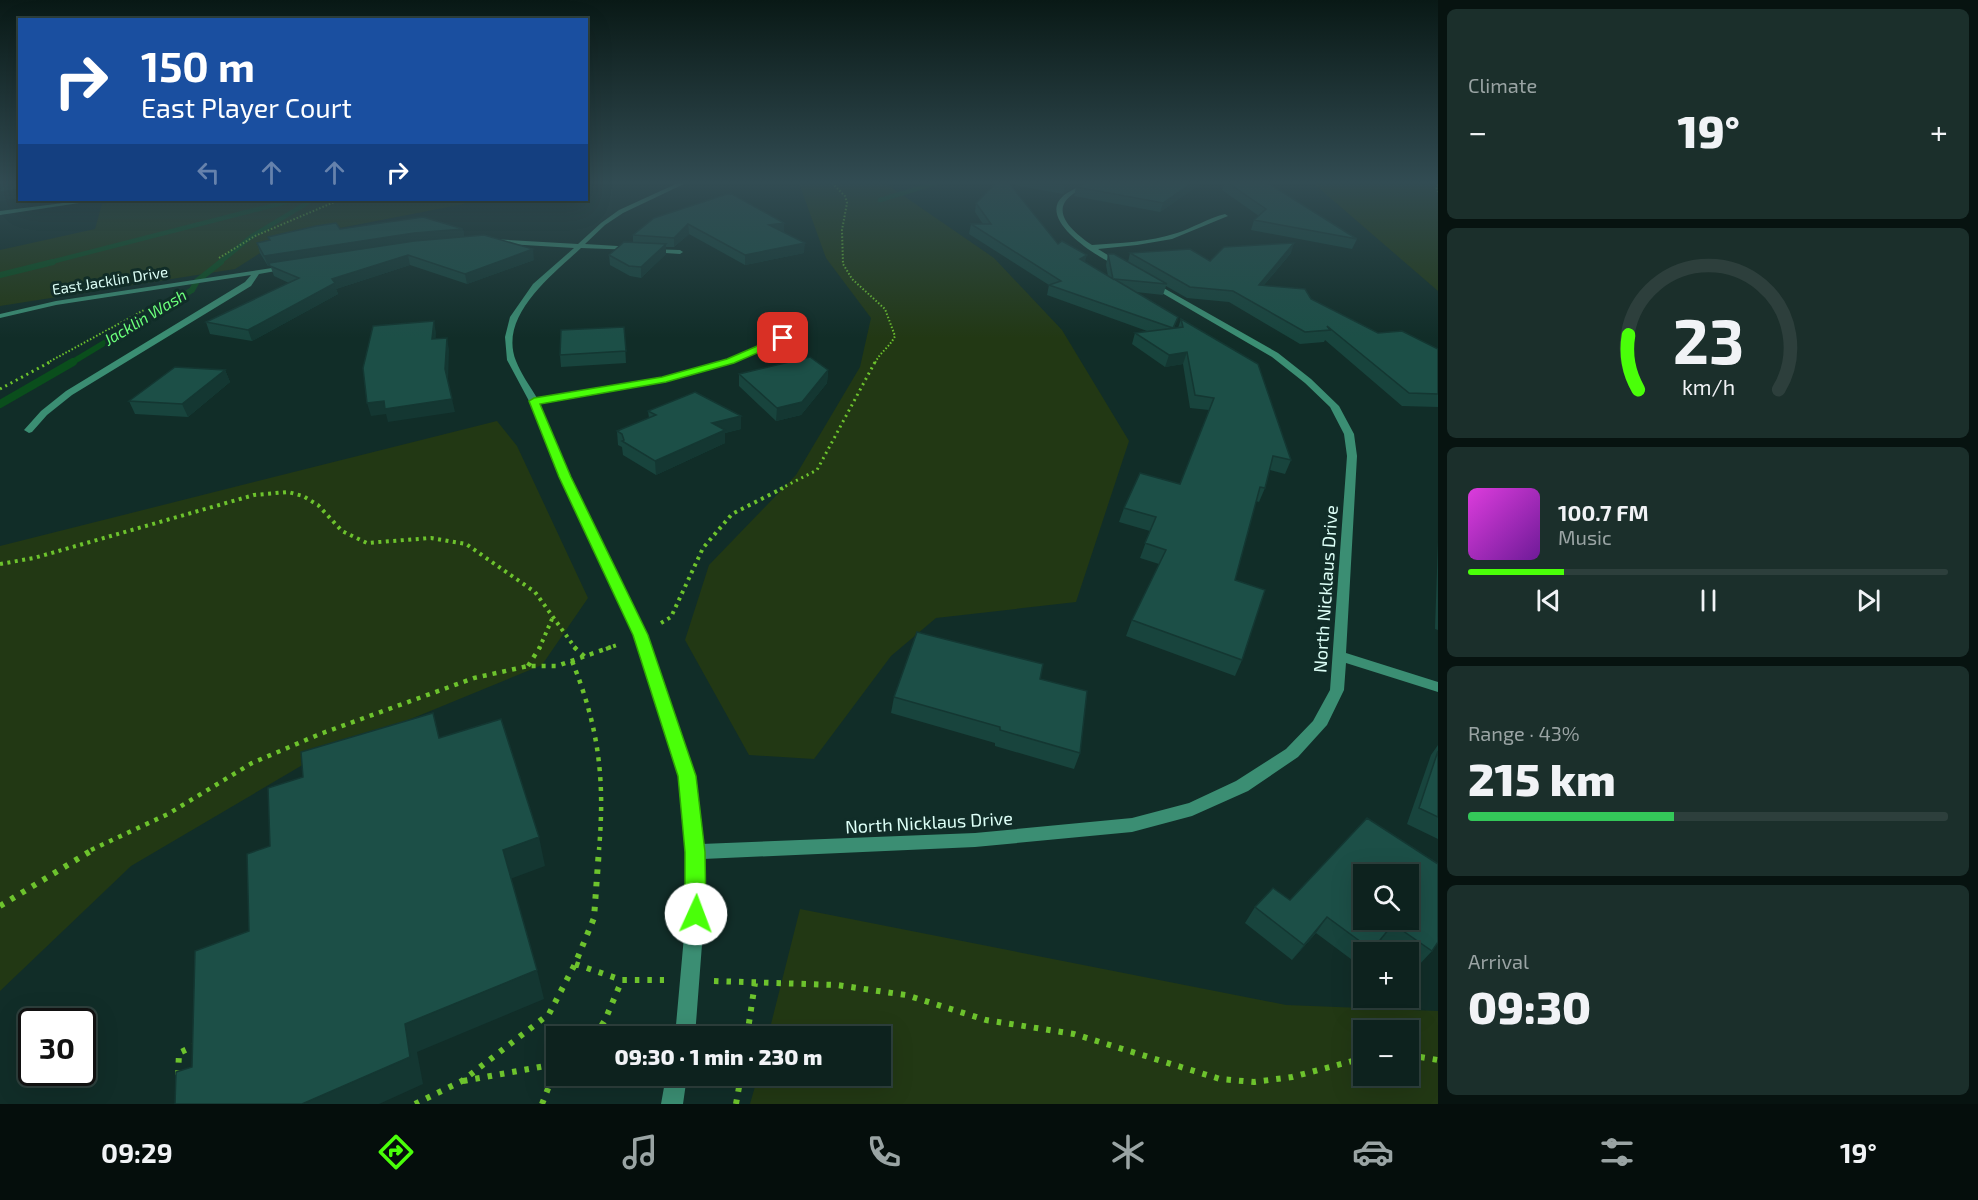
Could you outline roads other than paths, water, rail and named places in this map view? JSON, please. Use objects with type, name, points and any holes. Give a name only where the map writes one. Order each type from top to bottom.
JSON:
[{"type":"street","points":[[593,235],[536,286],[514,317],[510,327],[511,360],[534,401],[565,477],[641,635],[687,776],[697,892],[686,1026]]},
{"type":"street","name":"North Nicklaus Drive","points":[[695,852],[975,840],[1132,825],[1192,809],[1242,786],[1292,753],[1319,725],[1337,690],[1352,456],[1349,434],[1334,406],[1275,355],[1136,274],[1075,235]]},
{"type":"street","points":[[1092,247],[1164,239],[1179,235]]},
{"type":"street","points":[[486,241],[680,252]]},
{"type":"street","name":"East Jacklin Drive","points":[[0,316],[56,303],[298,266]]},
{"type":"street","points":[[29,430],[44,413],[69,393],[248,284],[257,272]]},
{"type":"street","points":[[534,401],[663,380],[731,361],[783,338]]},
{"type":"street","points":[[1340,656],[1438,687]]},
{"type":"street","points":[[672,1104],[675,1086]]},
{"type":"waterway","points":[[47,263],[159,235]]},
{"type":"waterway","name":"Jacklin Wash","points":[[219,263],[255,235]]},
{"type":"waterway","points":[[0,275],[53,262]]},
{"type":"waterway","name":"Jacklin Wash","points":[[71,363],[192,290],[197,281],[221,262]]},
{"type":"waterway","name":"Jacklin Wash","points":[[0,404],[73,362]]}]
